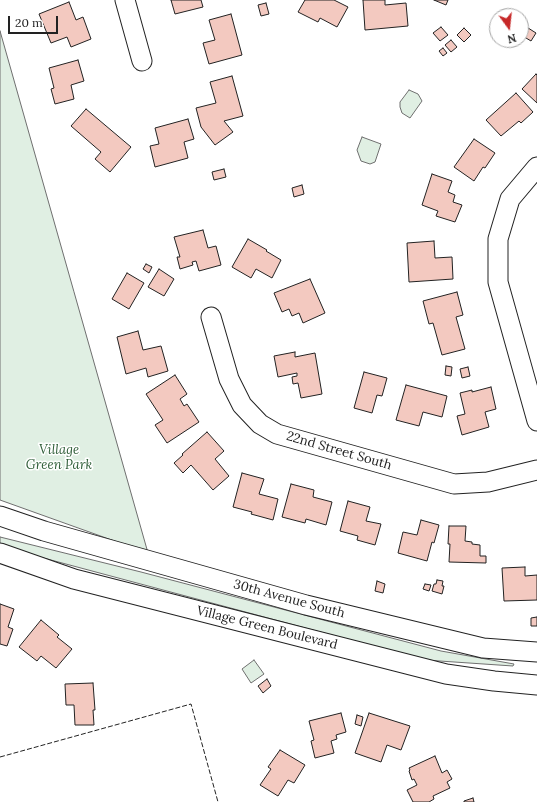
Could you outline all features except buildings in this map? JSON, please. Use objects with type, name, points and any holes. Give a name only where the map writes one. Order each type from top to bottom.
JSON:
[{"type":"street","points":[[125,0],[142,61]]},
{"type":"street","points":[[537,167],[510,199],[498,240],[498,282],[537,421]]},
{"type":"street","name":"22nd Street South","points":[[210,317],[228,379],[242,405],[260,424],[277,434],[454,484],[488,482],[537,470]]},
{"type":"street","name":"30th Avenue South","points":[[0,516],[44,531],[314,607],[483,648],[537,652]]},
{"type":"street","name":"Village Green Boulevard","points":[[0,553],[74,579],[446,674],[537,685]]},
{"type":"green space","name":"Village Green Park","points":[[0,31],[148,553],[0,500]]},
{"type":"green space","points":[[409,90],[418,94],[422,101],[410,118],[402,113],[400,107],[400,102]]},
{"type":"green space","points":[[362,137],[381,144],[375,162],[370,164],[361,161],[357,150]]},
{"type":"green space","points":[[0,537],[141,572],[441,651],[514,664],[513,666],[425,660],[21,552],[0,544]]},
{"type":"green space","points":[[254,660],[264,674],[251,683],[242,669]]},
{"type":"fence","points":[[0,757],[191,704],[218,802]]}]
